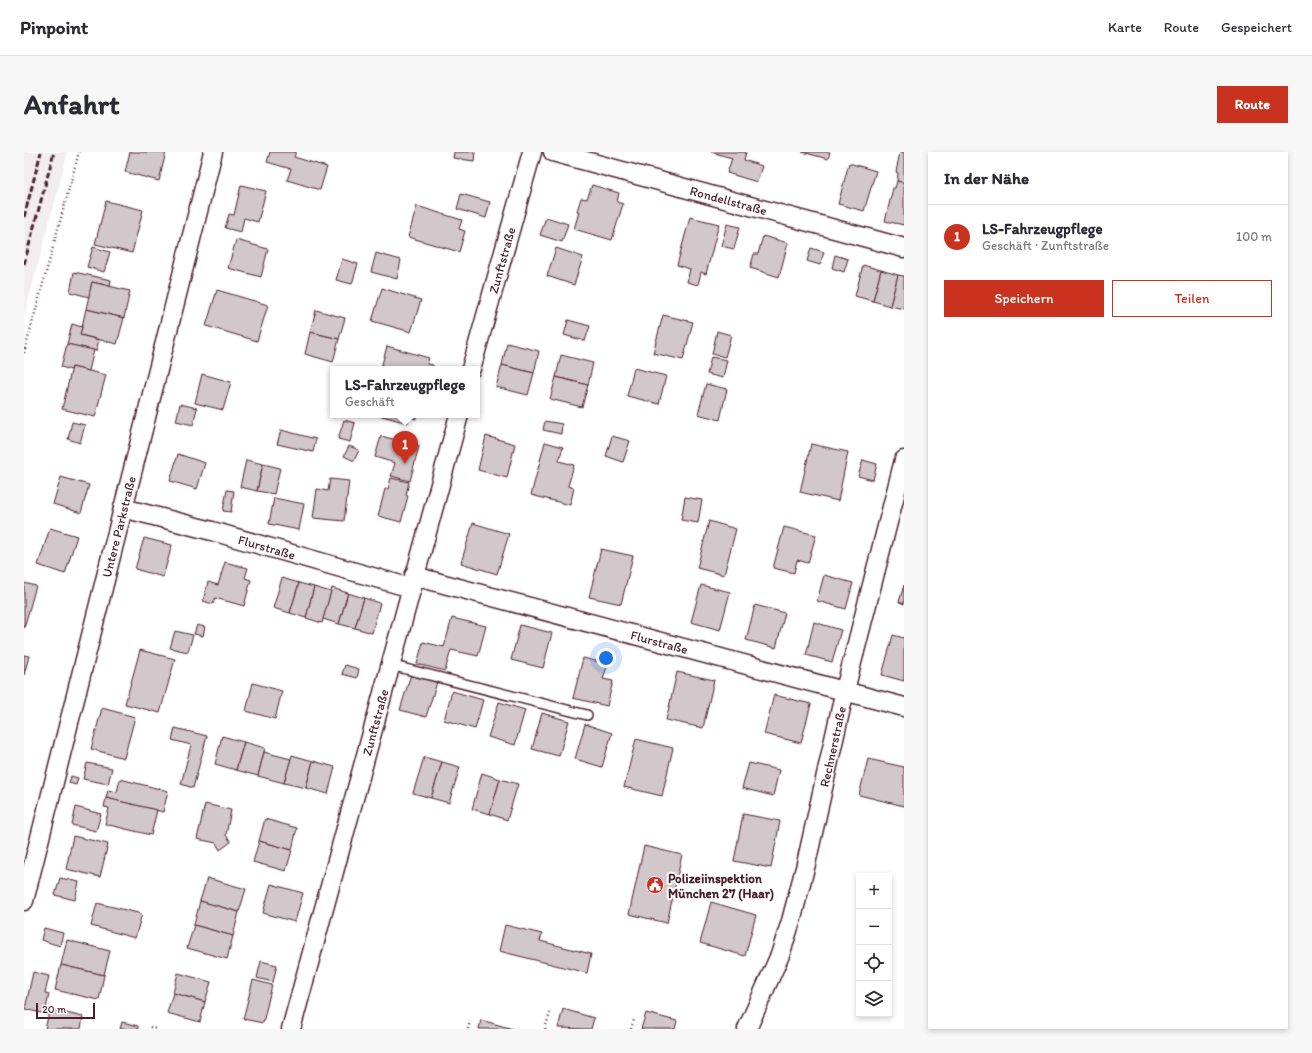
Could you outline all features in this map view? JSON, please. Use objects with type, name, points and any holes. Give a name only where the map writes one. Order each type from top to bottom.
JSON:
[{"type":"street","name":"Untere Parkstraße","points":[[24,901],[213,152]]},
{"type":"street","name":"Zunftstraße","points":[[472,366],[532,152]]},
{"type":"street","name":"Rondellstraße","points":[[553,152],[904,248]]},
{"type":"street","name":"Zunftstraße","points":[[291,1029],[412,582],[458,418]]},
{"type":"street","name":"Rechnerstraße","points":[[747,1029],[780,955],[791,921],[806,864],[845,690],[904,460]]},
{"type":"street","name":"Flurstraße","points":[[123,508],[904,706]]},
{"type":"lane","points":[[390,665],[587,715]]},
{"type":"path","points":[[24,353],[79,152]]},
{"type":"path","points":[[545,1029],[551,1010]]},
{"type":"path","points":[[631,1029],[634,1020]]},
{"type":"path","points":[[468,1029],[470,1021]]},
{"type":"path","points":[[150,1027],[156,1029]]},
{"type":"shaded area","points":[[24,152],[68,152],[24,317]]},
{"type":"building","points":[[130,152],[166,152],[159,181],[125,172]]},
{"type":"building","points":[[270,152],[296,152],[294,157],[327,167],[320,190],[287,180],[291,169],[267,162]]},
{"type":"building","points":[[454,152],[475,152],[474,161],[453,158]]},
{"type":"building","points":[[711,152],[746,152],[744,160],[762,166],[757,182],[727,173],[732,158]]},
{"type":"building","points":[[802,152],[830,152],[828,159]]},
{"type":"building","points":[[900,152],[904,152],[904,183],[897,181],[898,173],[896,172]]},
{"type":"building","points":[[849,163],[876,171],[864,211],[838,204]]},
{"type":"building","points":[[897,181],[904,183],[904,225],[885,221],[893,188],[895,188]]},
{"type":"building","points":[[241,185],[266,191],[258,222],[244,218],[241,232],[225,228],[229,214],[234,215]]},
{"type":"building","points":[[592,185],[619,193],[617,202],[623,204],[612,240],[574,229],[581,198],[587,199]]},
{"type":"building","points":[[461,194],[490,202],[486,218],[457,209]]},
{"type":"building","points":[[106,201],[143,210],[132,253],[95,244]]},
{"type":"building","points":[[417,206],[462,220],[459,229],[465,231],[459,252],[408,237]]},
{"type":"building","points":[[546,217],[568,224],[562,242],[540,235]]},
{"type":"building","points":[[690,217],[719,224],[706,274],[701,272],[698,285],[687,282],[690,269],[677,265]]},
{"type":"building","points":[[727,224],[740,227],[734,249],[721,246]]},
{"type":"building","points":[[763,236],[788,243],[779,277],[750,268],[754,254],[758,254]]},
{"type":"building","points":[[236,240],[268,249],[261,277],[228,268]]},
{"type":"building","points":[[93,247],[110,252],[104,272],[87,267]]},
{"type":"building","points":[[556,248],[583,257],[574,285],[547,276]]},
{"type":"building","points":[[811,248],[824,252],[820,265],[807,261]]},
{"type":"building","points":[[376,253],[401,260],[397,279],[371,272]]},
{"type":"building","points":[[835,255],[848,259],[844,272],[832,268]]},
{"type":"building","points":[[342,259],[358,264],[352,284],[336,280]]},
{"type":"building","points":[[863,265],[881,270],[873,301],[855,296]]},
{"type":"building","points":[[881,270],[898,275],[890,306],[873,301]]},
{"type":"building","points":[[74,272],[111,280],[110,286],[92,282],[89,297],[70,292]]},
{"type":"building","points":[[898,275],[904,276],[904,309],[890,306]]},
{"type":"building","points":[[92,282],[130,291],[124,318],[86,309]]},
{"type":"building","points":[[382,288],[421,300],[411,332],[372,321]]},
{"type":"building","points":[[217,290],[268,305],[257,341],[206,326]]},
{"type":"building","points":[[86,309],[124,318],[117,344],[80,335]]},
{"type":"building","points":[[316,310],[345,318],[339,339],[310,332]]},
{"type":"building","points":[[663,315],[693,322],[683,360],[653,353]]},
{"type":"building","points":[[568,320],[590,326],[585,341],[564,335]]},
{"type":"building","points":[[72,324],[82,327],[80,335],[99,340],[96,351],[67,344]]},
{"type":"building","points":[[717,331],[731,335],[725,357],[712,354]]},
{"type":"building","points":[[310,332],[339,339],[333,362],[305,354]]},
{"type":"building","points":[[507,343],[539,351],[534,373],[502,365]]},
{"type":"building","points":[[67,344],[94,350],[89,371],[72,367],[71,370],[61,367]]},
{"type":"building","points":[[387,346],[429,358],[427,364],[433,365],[433,366],[382,366]]},
{"type":"building","points":[[561,355],[593,363],[588,385],[556,377]]},
{"type":"building","points":[[711,357],[727,360],[723,378],[707,374]]},
{"type":"building","points":[[502,365],[534,373],[528,395],[496,387]]},
{"type":"building","points":[[72,367],[106,375],[95,417],[62,409]]},
{"type":"building","points":[[634,368],[666,376],[659,404],[627,396]]},
{"type":"building","points":[[202,374],[231,382],[223,410],[195,403]]},
{"type":"building","points":[[556,377],[588,385],[582,407],[550,399]]},
{"type":"building","points":[[706,384],[727,389],[720,420],[698,414]]},
{"type":"building","points":[[180,404],[197,408],[193,425],[176,421]]},
{"type":"building","points":[[389,418],[409,418],[408,423]]},
{"type":"building","points":[[344,420],[355,423],[350,442],[338,439]]},
{"type":"building","points":[[545,421],[562,424],[561,434],[543,430]]},
{"type":"building","points":[[72,422],[85,425],[80,443],[68,439]]},
{"type":"building","points":[[281,430],[316,439],[313,452],[277,444]]},
{"type":"building","points":[[381,436],[419,446],[410,481],[391,476],[395,463],[375,457]]},
{"type":"building","points":[[486,436],[515,444],[507,478],[478,470]]},
{"type":"building","points":[[612,436],[630,441],[623,462],[606,456]]},
{"type":"building","points":[[545,442],[563,447],[559,461],[574,465],[568,486],[574,488],[570,505],[531,495]]},
{"type":"building","points":[[811,444],[848,452],[838,501],[800,492]]},
{"type":"building","points":[[349,446],[359,450],[354,461],[344,456]]},
{"type":"building","points":[[178,454],[205,463],[197,489],[170,481]]},
{"type":"building","points":[[246,460],[263,464],[257,491],[240,487]]},
{"type":"building","points":[[863,460],[877,464],[873,480],[858,476]]},
{"type":"building","points":[[263,464],[280,468],[274,494],[257,491]]},
{"type":"building","points":[[61,477],[89,485],[81,513],[53,504]]},
{"type":"building","points":[[391,478],[409,482],[406,495],[408,496],[401,522],[378,516],[385,489],[388,489]]},
{"type":"building","points":[[330,479],[349,481],[344,521],[313,518],[317,489],[328,491]]},
{"type":"building","points":[[227,490],[234,491],[231,512],[223,511]]},
{"type":"building","points":[[685,497],[702,500],[698,523],[681,520]]},
{"type":"building","points":[[274,498],[304,504],[299,530],[269,524]]},
{"type":"building","points":[[709,521],[736,529],[724,575],[697,568]]},
{"type":"building","points":[[473,523],[509,534],[497,574],[461,563]]},
{"type":"building","points":[[784,527],[816,535],[808,563],[797,560],[794,573],[773,568]]},
{"type":"building","points":[[50,528],[77,536],[65,574],[38,565]]},
{"type":"building","points":[[144,538],[172,545],[163,577],[135,569]]},
{"type":"building","points":[[601,549],[633,556],[621,604],[589,597]]},
{"type":"building","points":[[225,562],[248,568],[245,578],[251,580],[244,606],[215,598],[213,604],[203,601],[208,582],[218,585]]},
{"type":"building","points":[[824,575],[853,583],[846,609],[817,601]]},
{"type":"building","points":[[282,578],[299,583],[290,613],[273,608]]},
{"type":"building","points":[[24,583],[36,586],[24,628]]},
{"type":"building","points":[[299,583],[314,587],[306,618],[290,613]]},
{"type":"building","points":[[701,585],[730,592],[720,630],[691,622]]},
{"type":"building","points":[[904,585],[904,604],[899,602]]},
{"type":"building","points":[[314,587],[331,592],[322,623],[306,618]]},
{"type":"building","points":[[332,588],[348,593],[339,624],[323,619]]},
{"type":"building","points":[[348,593],[364,598],[355,628],[339,624]]},
{"type":"building","points":[[364,598],[380,603],[372,633],[355,628]]},
{"type":"building","points":[[755,605],[785,613],[776,648],[746,640]]},
{"type":"building","points":[[452,618],[486,626],[478,656],[451,650],[445,671],[417,664],[423,642],[444,647]]},
{"type":"building","points":[[814,622],[841,630],[832,662],[806,655]]},
{"type":"building","points":[[197,625],[205,627],[203,636],[194,634]]},
{"type":"building","points":[[520,625],[552,633],[543,668],[511,660]]},
{"type":"building","points":[[175,631],[193,635],[188,652],[170,648]]},
{"type":"building","points":[[893,635],[904,638],[904,681],[882,675]]},
{"type":"building","points":[[140,650],[175,659],[160,713],[125,704]]},
{"type":"building","points":[[24,655],[29,656],[24,675]]},
{"type":"building","points":[[583,658],[608,664],[603,679],[613,681],[607,706],[573,698]]},
{"type":"building","points":[[345,665],[359,669],[357,678],[342,674]]},
{"type":"building","points":[[677,672],[714,680],[703,728],[666,720]]},
{"type":"building","points":[[411,674],[437,682],[426,717],[400,710]]},
{"type":"building","points":[[253,683],[282,691],[275,719],[246,711]]},
{"type":"building","points":[[452,691],[483,700],[475,729],[444,720]]},
{"type":"building","points":[[774,695],[811,704],[801,743],[764,734]]},
{"type":"building","points":[[499,702],[525,710],[515,745],[488,737]]},
{"type":"building","points":[[102,708],[135,717],[124,758],[91,749]]},
{"type":"building","points":[[542,713],[569,721],[559,756],[532,749]]},
{"type":"building","points":[[585,724],[612,733],[602,767],[575,759]]},
{"type":"building","points":[[175,728],[207,736],[193,788],[181,784],[191,745],[172,740]]},
{"type":"building","points":[[222,736],[244,742],[236,770],[215,764]]},
{"type":"building","points":[[636,739],[673,748],[662,796],[624,787]]},
{"type":"building","points":[[244,742],[265,748],[258,776],[236,770]]},
{"type":"building","points":[[264,752],[291,759],[284,783],[258,776]]},
{"type":"building","points":[[292,755],[313,761],[306,788],[284,783]]},
{"type":"building","points":[[424,757],[442,762],[431,798],[413,793]]},
{"type":"building","points":[[868,759],[904,767],[904,806],[859,795]]},
{"type":"building","points":[[313,761],[335,767],[328,794],[306,788]]},
{"type":"building","points":[[442,762],[460,767],[449,803],[431,798]]},
{"type":"building","points":[[87,763],[112,768],[108,784],[83,779]]},
{"type":"building","points":[[749,763],[779,770],[773,796],[742,788]]},
{"type":"building","points":[[482,773],[500,779],[490,814],[472,809]]},
{"type":"building","points":[[71,776],[78,778],[76,785],[69,783]]},
{"type":"building","points":[[120,779],[168,791],[163,812],[106,798],[108,790],[117,792]]},
{"type":"building","points":[[500,779],[518,784],[507,820],[490,814]]},
{"type":"building","points":[[106,798],[157,810],[151,835],[105,824],[109,808],[104,807]]},
{"type":"building","points":[[205,804],[231,810],[226,835],[231,842],[220,850],[216,843],[197,839]]},
{"type":"building","points":[[76,807],[101,814],[96,831],[72,825]]},
{"type":"building","points":[[743,814],[780,821],[771,868],[734,861]]},
{"type":"building","points":[[265,819],[297,828],[292,850],[259,841]]},
{"type":"building","points":[[73,836],[108,844],[100,877],[66,869]]},
{"type":"building","points":[[259,841],[292,850],[286,871],[253,862]]},
{"type":"building","name":"Polizeiinspektion München 27 (Haar)","points":[[644,846],[682,855],[667,923],[629,914]]},
{"type":"building","points":[[60,878],[79,882],[75,900],[55,895]]},
{"type":"building","points":[[207,878],[246,889],[239,912],[200,901]]},
{"type":"building","points":[[271,884],[303,893],[295,922],[263,913]]},
{"type":"building","points":[[200,901],[239,912],[233,936],[194,925]]},
{"type":"building","points":[[711,902],[756,915],[745,956],[700,943]]},
{"type":"building","points":[[97,903],[142,914],[135,938],[91,926]]},
{"type":"building","points":[[194,925],[233,936],[227,959],[187,948]]},
{"type":"building","points":[[505,925],[542,934],[540,941],[591,954],[587,973],[499,951]]},
{"type":"building","points":[[44,928],[63,933],[60,946],[41,940]]},
{"type":"building","points":[[67,940],[110,951],[104,975],[61,965]]},
{"type":"building","points":[[261,961],[277,965],[273,982],[257,978]]},
{"type":"building","points":[[61,965],[104,975],[99,1000],[55,990]]},
{"type":"building","points":[[33,972],[49,976],[45,993],[49,994],[45,1014],[25,1009]]},
{"type":"building","points":[[178,973],[211,982],[205,1002],[173,993]]},
{"type":"building","points":[[253,980],[272,985],[263,1023],[243,1019]]},
{"type":"building","points":[[173,993],[205,1002],[200,1022],[167,1013]]},
{"type":"building","points":[[50,1009],[83,1017],[81,1029],[45,1029]]},
{"type":"building","points":[[563,1009],[594,1018],[591,1029],[558,1028]]},
{"type":"building","points":[[646,1013],[677,1021],[675,1029],[641,1029]]},
{"type":"building","points":[[481,1020],[513,1029],[479,1029]]},
{"type":"building","points":[[122,1022],[138,1026],[138,1029],[120,1029]]},
{"type":"railway","points":[[24,217],[41,152]]},
{"type":"railway","points":[[24,264],[54,152]]},
{"type":"place","name":"LS-Fahrzeugpflege","points":[[405,464]]},
{"type":"place","name":"Polizeiinspektion München 27 (Haar)","points":[[655,885]]}]
